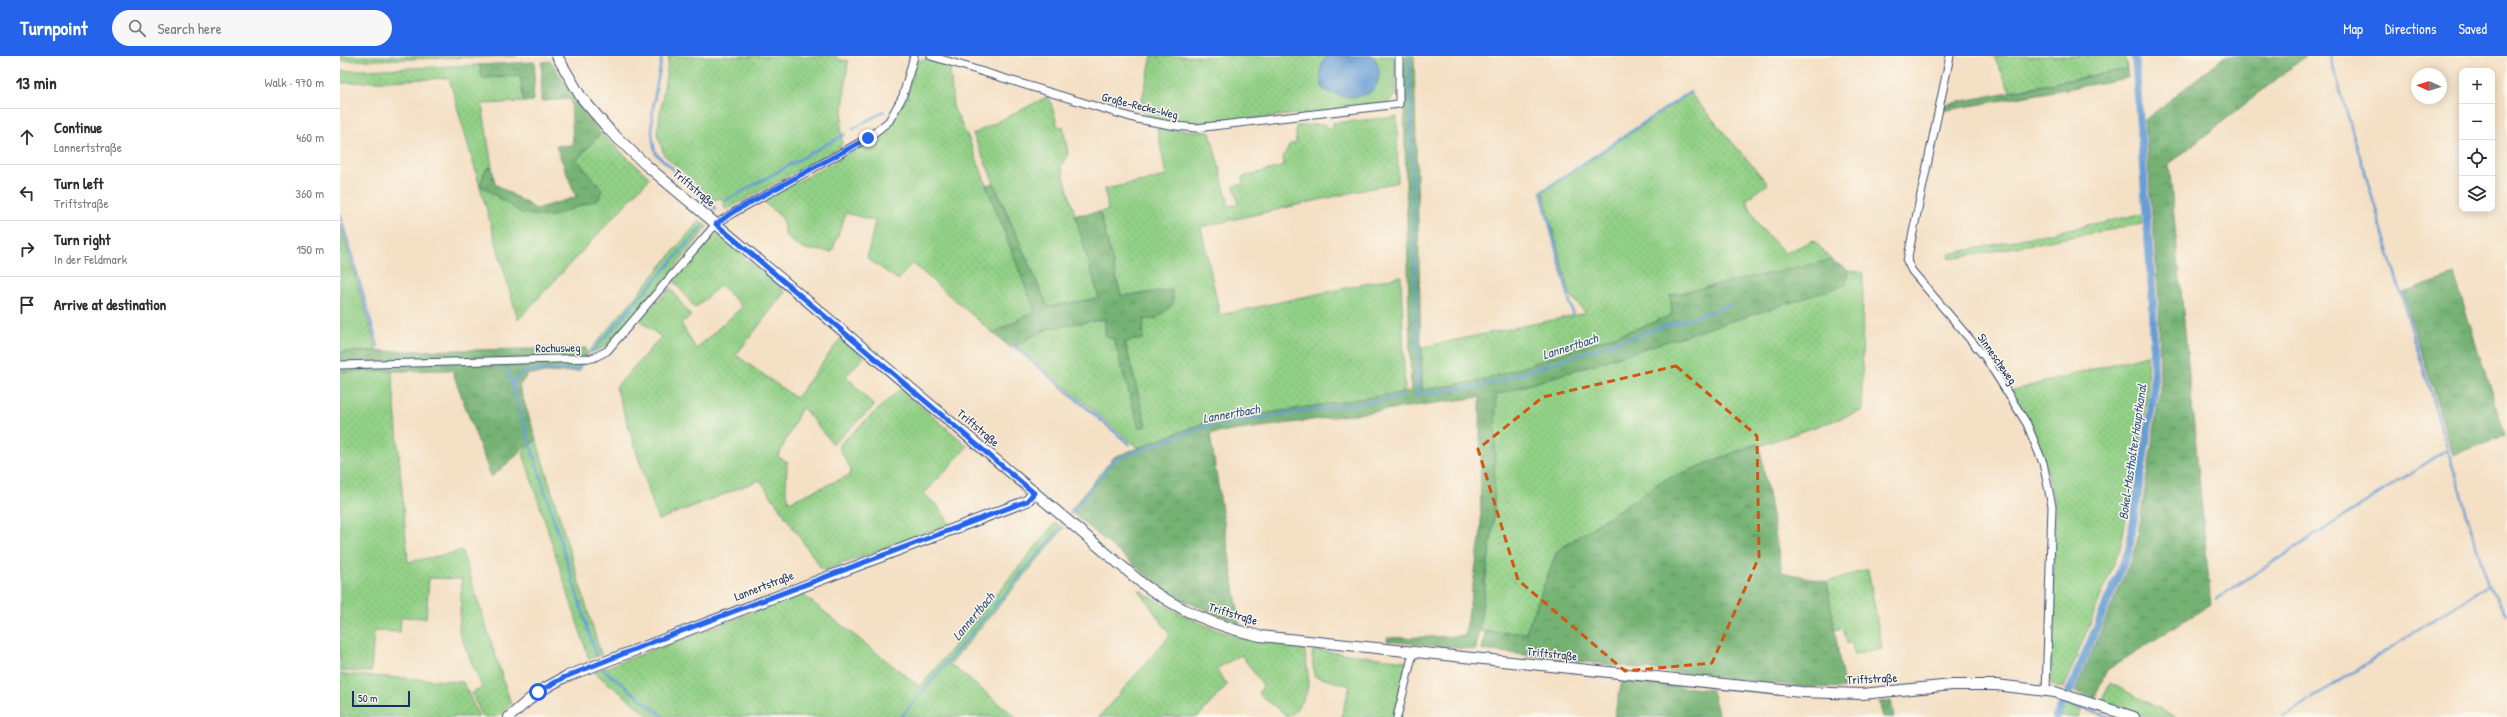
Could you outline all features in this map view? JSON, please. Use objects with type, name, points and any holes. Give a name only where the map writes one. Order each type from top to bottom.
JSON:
[{"type":"street","name":"Triftstraße","points":[[557,56],[581,97],[610,131],[716,224],[1143,584],[1167,602],[1197,617],[1239,632],[1260,636],[1801,692],[1862,694],[1952,685],[1996,685],[2050,692],[2080,699],[2134,717]]},
{"type":"street","name":"Rochusweg","points":[[340,365],[593,358],[607,350],[716,224],[733,212],[868,138],[889,121],[903,96],[914,56]]},
{"type":"street","name":"Große-Recke-Weg","points":[[931,56],[1137,119],[1196,128],[1399,104],[1399,56]]},
{"type":"street","name":"Sinnescheweg","points":[[1950,56],[1907,261],[1912,271],[1985,357],[2027,424],[2043,463],[2052,506],[2050,692]]},
{"type":"street","name":"Lannertstraße","points":[[509,717],[538,692],[565,677],[1027,501],[1034,493]]},
{"type":"street","points":[[1397,717],[1413,653]]},
{"type":"highlighted area","points":[[1676,366],[1757,436],[1759,557],[1712,663],[1625,671],[1518,580],[1478,449],[1543,397]]},
{"type":"green space","points":[[340,56],[516,56],[340,61]]},
{"type":"green space","points":[[669,56],[837,56],[837,59],[848,61],[841,130],[842,144],[839,148],[726,210],[721,198],[714,200],[664,155],[657,134]]},
{"type":"green space","points":[[1152,56],[1395,56],[1396,93],[1387,105],[1198,124],[1167,122],[1152,117],[1140,108]]},
{"type":"green space","points":[[1403,56],[1414,56],[1422,390],[1485,380],[1653,323],[1672,314],[1670,295],[1831,260],[1848,270],[1846,285],[1496,395],[1494,517],[1476,650],[1387,641],[1387,638],[1465,636],[1481,532],[1480,397],[1210,434],[1240,624],[1170,595],[1070,511],[1114,457],[1204,423],[1411,391]]},
{"type":"green space","points":[[1994,56],[2125,56],[2127,69],[2010,91]]},
{"type":"green space","points":[[2225,56],[2306,56],[2169,164],[2211,604],[2107,670],[2094,698],[2075,692],[2136,548],[2160,391],[2159,303],[2145,120]]},
{"type":"green space","points":[[926,59],[950,67],[953,107],[968,137],[1035,311],[993,333],[912,263],[898,280],[867,258],[875,221],[846,213],[832,252],[803,249],[786,237],[782,218],[763,201],[871,141],[891,125],[906,98],[916,62]]},
{"type":"green space","points":[[551,61],[575,100],[600,133],[577,160],[602,189],[599,199],[550,217],[523,214],[480,185],[486,169],[492,167],[495,184],[536,209],[576,197],[556,146],[573,145],[571,99],[541,101],[542,62]]},
{"type":"green space","points":[[535,62],[533,101],[524,102],[520,76],[482,78],[480,65]]},
{"type":"green space","points":[[480,65],[482,78],[520,76],[524,102],[482,104],[492,167],[486,169],[480,185],[523,214],[602,189],[577,160],[600,133],[650,178],[518,320],[449,78],[340,83],[340,71]]},
{"type":"green space","points":[[2127,69],[2128,78],[1942,111],[1943,105]]},
{"type":"green space","points":[[1690,93],[1768,184],[1746,200],[1759,226],[1785,253],[1814,240],[1831,260],[1670,295],[1672,314],[1653,323],[1484,380],[1422,390],[1422,347],[1586,313],[1570,295],[1543,192]]},
{"type":"green space","points":[[1049,96],[1058,127],[1063,127],[1068,154],[1061,166],[1099,298],[1048,307],[973,134]]},
{"type":"green space","points":[[1397,117],[1398,182],[1201,227],[1220,315],[1401,276],[1405,393],[1204,423],[1138,448],[1016,345],[1049,328],[1105,319],[1105,335],[1114,339],[1139,428],[1146,426],[1125,341],[1172,290],[1121,296],[1100,212],[1108,210],[1105,189],[1166,176],[1157,128],[1210,132],[1229,206],[1238,204],[1234,186],[1243,184],[1242,177],[1284,166],[1283,158],[1290,144],[1296,143],[1296,126],[1326,124],[1327,128],[1333,127],[1333,123]]},
{"type":"green space","points":[[993,183],[1048,307],[1099,298],[1075,215],[1100,212],[1121,296],[1172,290],[1173,304],[1156,319],[1144,319],[1143,339],[1125,342],[1146,426],[1139,428],[1114,340],[1105,335],[1105,319],[1049,328],[1011,348],[993,333],[1035,311],[986,185]]},
{"type":"green space","points":[[2141,214],[2142,224],[1950,259],[1949,254]]},
{"type":"green space","points":[[700,220],[707,227],[667,278],[605,347],[587,354]]},
{"type":"green space","points":[[340,224],[377,351],[340,352]]},
{"type":"green space","points":[[719,235],[785,292],[736,355],[796,398],[841,338],[864,357],[846,376],[874,406],[833,444],[802,407],[778,457],[787,461],[786,490],[789,502],[850,475],[851,470],[838,446],[900,389],[968,446],[924,494],[937,505],[950,524],[823,571],[760,480],[658,520],[616,387],[661,337],[639,320],[670,288],[691,316],[681,323],[696,349],[742,307],[721,285],[695,308],[674,281],[714,236]]},
{"type":"green space","points":[[1848,270],[1863,273],[1862,411],[1759,446],[1758,443],[1662,481],[1557,551],[1526,633],[1479,631],[1494,517],[1495,395],[1846,285]]},
{"type":"green space","points":[[2454,275],[2505,435],[2453,455],[2403,293]]},
{"type":"green space","points":[[586,348],[587,354],[579,371],[528,374],[519,386],[536,439],[491,477],[452,370],[340,372],[340,352]]},
{"type":"green space","points":[[2147,355],[2148,393],[2121,546],[2064,688],[2052,686],[2050,677],[2055,506],[2045,462],[2010,391]]},
{"type":"green space","points":[[392,371],[408,562],[462,551],[511,704],[498,717],[483,717],[471,693],[482,687],[459,632],[462,579],[429,578],[426,618],[401,617],[400,632],[374,631],[371,672],[340,671],[340,372]]},
{"type":"green space","points":[[536,439],[601,655],[589,659],[523,453]]},
{"type":"green space","points":[[1759,443],[1782,572],[1827,582],[1844,688],[1803,687],[1482,650],[1485,632],[1526,633],[1557,551],[1662,481]]},
{"type":"green space","points":[[1055,523],[1064,528],[950,664],[1016,717],[651,717],[594,672],[802,594],[920,687]]},
{"type":"green space","points":[[1868,569],[1882,649],[1854,655],[1852,643],[1847,644],[1843,628],[1834,630],[1827,582]]},
{"type":"green space","points":[[1139,590],[1181,614],[1211,628],[1226,633],[1258,641],[1304,645],[1308,684],[1303,700],[1297,709],[1288,717],[1259,694],[1263,685],[1241,655],[1216,669],[1227,685],[1198,717],[1099,717],[1170,635]]},
{"type":"green space","points":[[1314,650],[1405,661],[1407,664],[1394,717],[1341,717],[1350,686],[1314,676],[1312,654]]},
{"type":"green space","points":[[340,674],[463,682],[479,717],[340,717]]},
{"type":"green space","points":[[1622,681],[1712,690],[1719,717],[1614,717]]},
{"type":"green space","points":[[2110,683],[2176,717],[2146,717],[2102,701]]},
{"type":"green space","points":[[1891,701],[1894,717],[1883,717],[1879,702]]},
{"type":"green space","points":[[2066,705],[2082,710],[2078,717],[2059,717]]},
{"type":"water","points":[[1328,56],[1372,56],[1379,68],[1377,83],[1373,90],[1366,94],[1349,97],[1331,93],[1323,89],[1321,67]]},
{"type":"waterway","points":[[662,56],[652,118],[653,142],[656,154],[713,204],[715,210]]},
{"type":"waterway","points":[[1409,56],[1418,394]]},
{"type":"waterway","name":"Bokel-Mastholter Hauptkanal","points":[[2056,717],[2072,686],[2129,550],[2154,392],[2153,304],[2135,56]]},
{"type":"waterway","points":[[2330,56],[2488,585],[2507,614]]},
{"type":"waterway","points":[[1573,314],[1541,192],[1690,92]]},
{"type":"waterway","points":[[853,129],[884,111]]},
{"type":"waterway","points":[[725,201],[845,134]]},
{"type":"waterway","points":[[340,215],[378,346]]},
{"type":"waterway","points":[[592,352],[702,227]]},
{"type":"waterway","name":"Lannertbach","points":[[1414,395],[1486,385],[1730,305]]},
{"type":"waterway","points":[[1015,347],[1129,444]]},
{"type":"waterway","points":[[511,384],[524,371],[575,370],[581,366]]},
{"type":"waterway","points":[[507,369],[596,655]]},
{"type":"waterway","name":"Lannertbach","points":[[1070,515],[1114,460],[1207,426],[1403,397]]},
{"type":"waterway","points":[[2216,599],[2448,449]]},
{"type":"waterway","name":"Lannertbach","points":[[901,717],[1060,528]]},
{"type":"waterway","points":[[2283,717],[2488,585]]},
{"type":"waterway","points":[[604,670],[664,717]]},
{"type":"waterway","points":[[2063,702],[2109,717]]},
{"type":"route","points":[[538,692],[565,677],[658,640],[1027,501],[1034,493],[716,224],[733,212],[868,138]]}]
